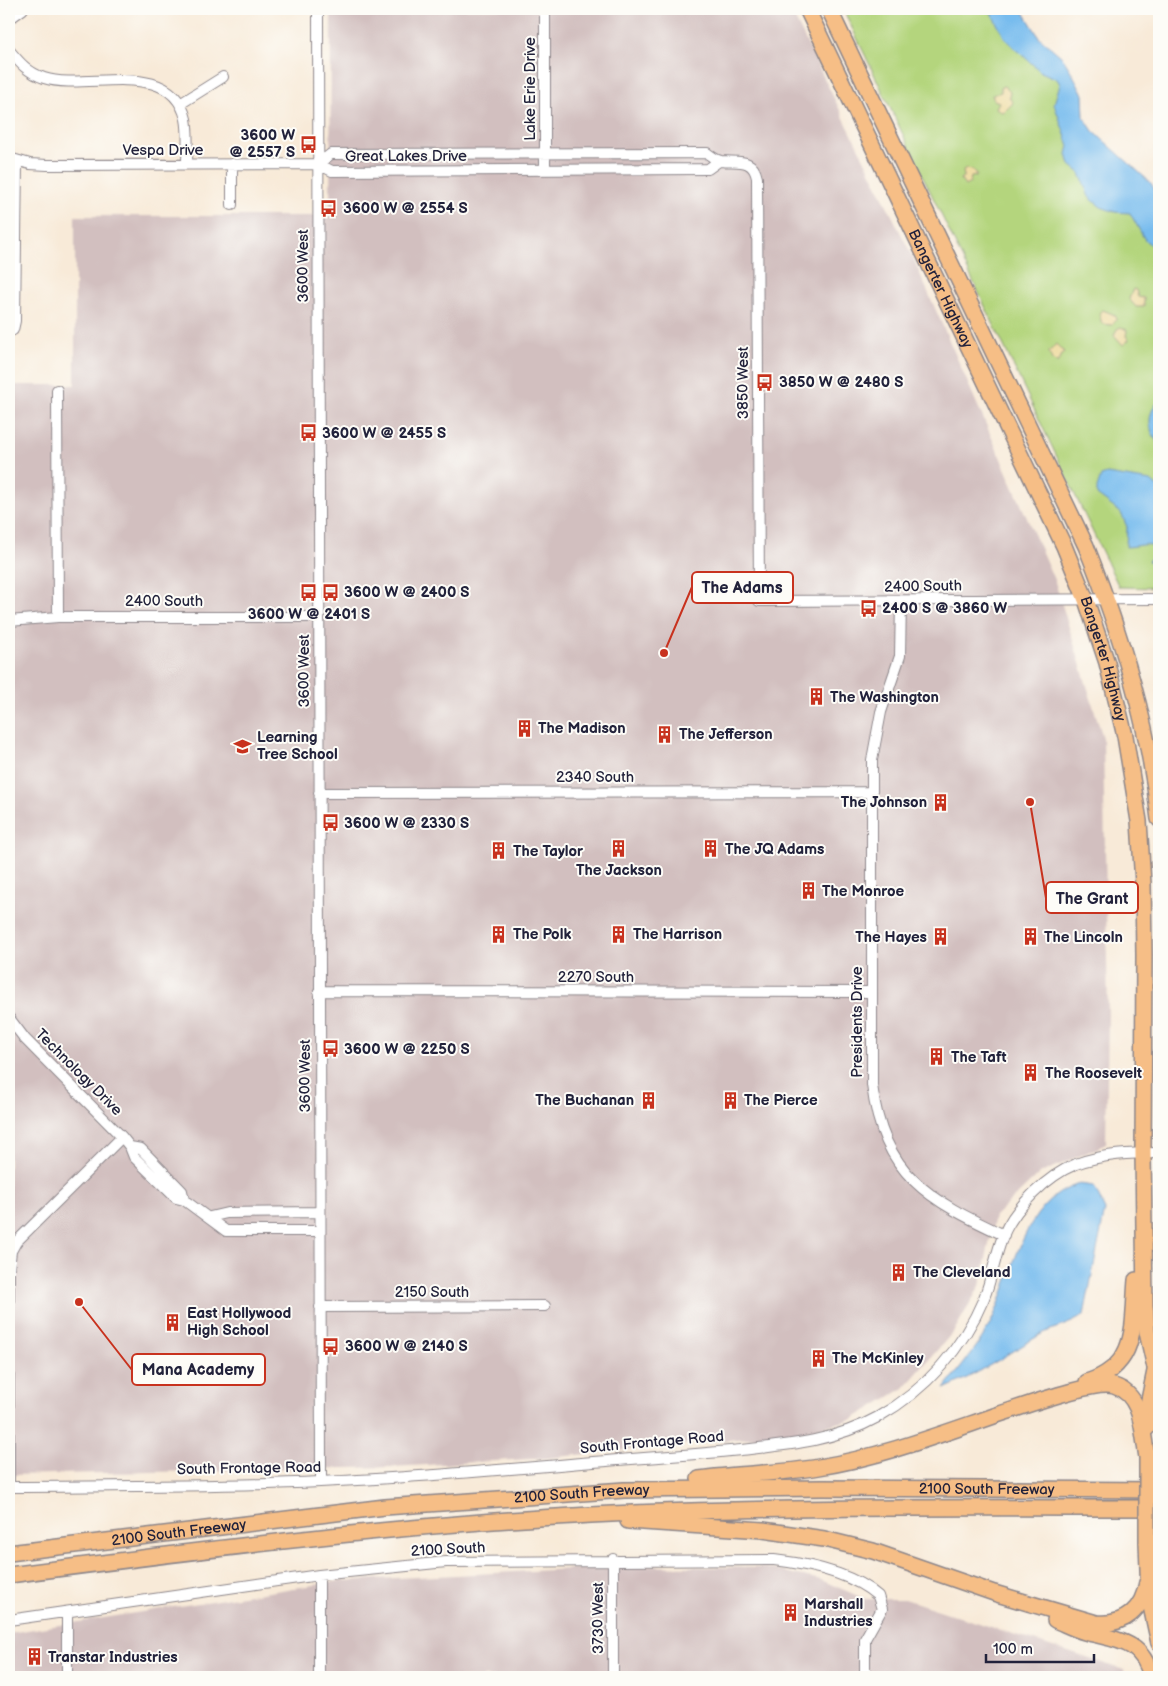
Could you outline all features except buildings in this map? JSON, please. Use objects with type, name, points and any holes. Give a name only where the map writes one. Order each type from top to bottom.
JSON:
[{"type":"highway","name":"Bangerter Highway","points":[[807,9],[1052,520],[1086,600],[1116,698],[1130,760],[1144,884],[1143,1184],[1146,1318],[1159,1385]]},
{"type":"highway","name":"Bangerter Highway","points":[[829,9],[1062,494],[1107,599],[1137,697],[1153,772],[1159,820]]},
{"type":"highway","points":[[1017,1408],[1032,1399],[1102,1377],[1117,1366],[1127,1352],[1132,1328],[1143,1184]]},
{"type":"highway","name":"Bangerter Highway","points":[[1152,1677],[1159,1638],[1151,1614],[1147,1582],[1146,1456],[1149,1400],[1159,1350]]},
{"type":"highway","points":[[624,1490],[705,1478],[764,1475],[820,1468],[863,1458],[1017,1408],[1093,1386],[1104,1385],[1118,1388],[1129,1395],[1137,1407],[1146,1456]]},
{"type":"highway","name":"2100 South Freeway","points":[[9,1553],[385,1506],[624,1490],[803,1488],[1159,1490]]},
{"type":"highway","name":"2100 South Freeway","points":[[9,1575],[362,1532],[590,1515],[832,1508],[1159,1508]]},
{"type":"highway","points":[[590,1515],[641,1523],[763,1530],[824,1539],[873,1551],[994,1593],[1092,1622],[1110,1623],[1125,1618],[1137,1608],[1144,1597],[1147,1582]]},
{"type":"highway","points":[[9,1544],[44,1549]]},
{"type":"highway","points":[[9,1579],[167,1555]]},
{"type":"highway","points":[[994,1593],[1074,1628],[1128,1644],[1144,1658],[1152,1677]]},
{"type":"street","points":[[9,19],[23,9]]},
{"type":"street","name":"3600 West","points":[[318,9],[321,1482]]},
{"type":"street","name":"Lake Erie Drive","points":[[545,9],[545,170]]},
{"type":"street","points":[[9,50],[26,69],[46,79],[145,81],[167,91],[180,104],[187,126],[187,164]]},
{"type":"street","points":[[180,104],[223,77]]},
{"type":"street","name":"Great Lakes Drive","points":[[720,161],[708,169],[332,171],[318,164],[331,154],[707,153],[720,161],[741,161],[752,166]]},
{"type":"street","points":[[11,331],[15,321],[13,159]]},
{"type":"street","name":"Vespa Drive","points":[[13,159],[47,165],[318,164]]},
{"type":"street","points":[[232,164],[232,205]]},
{"type":"street","name":"3850 West","points":[[752,166],[757,178],[759,601]]},
{"type":"street","points":[[57,390],[58,617]]},
{"type":"street","name":"2400 South","points":[[759,601],[1159,599]]},
{"type":"street","name":"Presidents Drive","points":[[901,601],[900,656],[875,738],[872,760],[872,1086],[874,1104],[887,1142],[907,1174],[922,1189],[954,1212],[1004,1235]]},
{"type":"street","name":"2400 South","points":[[9,621],[58,617],[319,617]]},
{"type":"street","name":"2340 South","points":[[319,793],[871,792]]},
{"type":"street","name":"2270 South","points":[[319,991],[872,992]]},
{"type":"street","name":"Technology Drive","points":[[9,1018],[25,1039],[130,1147],[141,1149],[182,1192],[184,1200],[226,1231],[320,1231]]},
{"type":"street","points":[[9,1487],[9,1269],[11,1251],[16,1242],[122,1137]]},
{"type":"street","name":"South Frontage Road","points":[[9,1487],[321,1482],[716,1452],[806,1443],[835,1436],[867,1423],[896,1407],[924,1385],[949,1358],[969,1327],[984,1298],[1004,1235],[1018,1211],[1040,1188],[1074,1165],[1099,1158],[1159,1153]]},
{"type":"street","points":[[210,1218],[227,1213],[320,1212]]},
{"type":"street","name":"2150 South","points":[[320,1307],[545,1306]]},
{"type":"street","name":"2100 South","points":[[9,1620],[319,1575],[446,1562],[613,1559],[792,1562],[815,1567],[848,1579],[873,1592],[881,1602],[882,1609],[879,1616],[865,1639],[865,1677]]},
{"type":"street","name":"3730 West","points":[[613,1559],[613,1677]]},
{"type":"street","points":[[319,1575],[319,1677]]},
{"type":"street","points":[[67,1612],[67,1677]]},
{"type":"shaded area","points":[[331,9],[790,9],[913,258],[1055,582],[1103,738],[1108,1013],[1106,1144],[1039,1174],[995,1216],[980,1286],[954,1331],[904,1388],[853,1419],[799,1433],[547,1458],[392,1467],[9,1475],[9,385],[75,385],[75,216],[330,216]]},
{"type":"shaded area","points":[[631,1566],[766,1568],[821,1580],[865,1599],[905,1599],[1124,1670],[1125,1677],[9,1677],[9,1633],[339,1581]]},
{"type":"green space","points":[[843,9],[1015,9],[1051,63],[1088,135],[1159,214],[1159,588],[1119,587]]},
{"type":"sand","points":[[1004,86],[1010,92],[1009,97],[1013,103],[1005,111],[1001,112],[996,108],[999,102],[994,100],[992,95],[1001,92],[1001,87]]},
{"type":"sand","points":[[966,169],[973,170],[977,176],[971,177],[970,183],[965,186],[960,179],[964,176],[963,171]]},
{"type":"sand","points":[[1133,289],[1136,290],[1138,297],[1144,298],[1144,307],[1136,307],[1129,299]]},
{"type":"sand","points":[[1103,310],[1115,315],[1116,320],[1112,325],[1102,324],[1099,313]]},
{"type":"sand","points":[[1121,327],[1127,330],[1126,336],[1129,340],[1123,345],[1114,335],[1117,329]]},
{"type":"sand","points":[[1056,344],[1064,352],[1057,363],[1052,360],[1049,352]]},
{"type":"water","points":[[989,9],[1022,9],[1039,37],[1062,57],[1072,73],[1083,94],[1084,117],[1093,131],[1151,183],[1159,198],[1159,252],[1145,240],[1130,213],[1115,212],[1101,207],[1089,197],[1080,173],[1070,165],[1067,154],[1069,146],[1054,104],[1060,84],[1057,79],[1041,72],[1006,40]]},
{"type":"water","points":[[1159,401],[1159,444],[1151,428],[1150,417]]},
{"type":"water","points":[[1107,474],[1151,481],[1159,488],[1159,548],[1151,545],[1126,547],[1127,527],[1121,513],[1097,495],[1101,476]]},
{"type":"water","points":[[1159,548],[1159,563],[1148,561],[1158,553]]},
{"type":"water","points":[[1079,1184],[1094,1186],[1105,1210],[1084,1315],[1073,1322],[1044,1333],[981,1371],[944,1389],[970,1356],[992,1320],[1022,1241],[1032,1222],[1044,1206],[1060,1193]]},
{"type":"place","name":"3600 W @ 2557 S","points":[[309,144]]},
{"type":"place","name":"3600 W @ 2554 S","points":[[329,208]]},
{"type":"place","name":"3850 W @ 2480 S","points":[[765,382]]},
{"type":"place","name":"3600 W @ 2455 S","points":[[308,433]]},
{"type":"place","name":"3600 W @ 2400 S","points":[[330,592]]},
{"type":"place","name":"3600 W @ 2401 S","points":[[309,593]]},
{"type":"place","name":"2400 S @ 3860 W","points":[[868,608]]},
{"type":"place","name":"The Adams","points":[[664,653]]},
{"type":"place","name":"The Washington","points":[[816,697]]},
{"type":"place","name":"The Madison","points":[[524,728]]},
{"type":"place","name":"The Jefferson","points":[[665,734]]},
{"type":"place","name":"Learning Tree School","points":[[243,746]]},
{"type":"place","name":"The Johnson","points":[[941,802]]},
{"type":"place","name":"The Grant","points":[[1030,802]]},
{"type":"place","name":"3600 W @ 2330 S","points":[[330,823]]},
{"type":"place","name":"The Jackson","points":[[619,849]]},
{"type":"place","name":"The JQ Adams","points":[[711,849]]},
{"type":"place","name":"The Taylor","points":[[499,851]]},
{"type":"place","name":"The Monroe","points":[[808,891]]},
{"type":"place","name":"The Polk","points":[[499,934]]},
{"type":"place","name":"The Harrison","points":[[619,934]]},
{"type":"place","name":"The Hayes","points":[[941,937]]},
{"type":"place","name":"The Lincoln","points":[[1030,937]]},
{"type":"place","name":"3600 W @ 2250 S","points":[[330,1049]]},
{"type":"place","name":"The Taft","points":[[937,1057]]},
{"type":"place","name":"The Roosevelt","points":[[1031,1073]]},
{"type":"place","name":"The Buchanan","points":[[648,1100]]},
{"type":"place","name":"The Pierce","points":[[730,1100]]},
{"type":"place","name":"The Cleveland","points":[[899,1272]]},
{"type":"place","name":"Mana Academy","points":[[79,1302]]},
{"type":"place","name":"East Hollywood High School","points":[[173,1322]]},
{"type":"place","name":"3600 W @ 2140 S","points":[[331,1346]]},
{"type":"place","name":"The McKinley","points":[[818,1358]]},
{"type":"place","name":"Marshall Industries","points":[[790,1613]]},
{"type":"place","name":"Transtar Industries","points":[[34,1657]]}]
